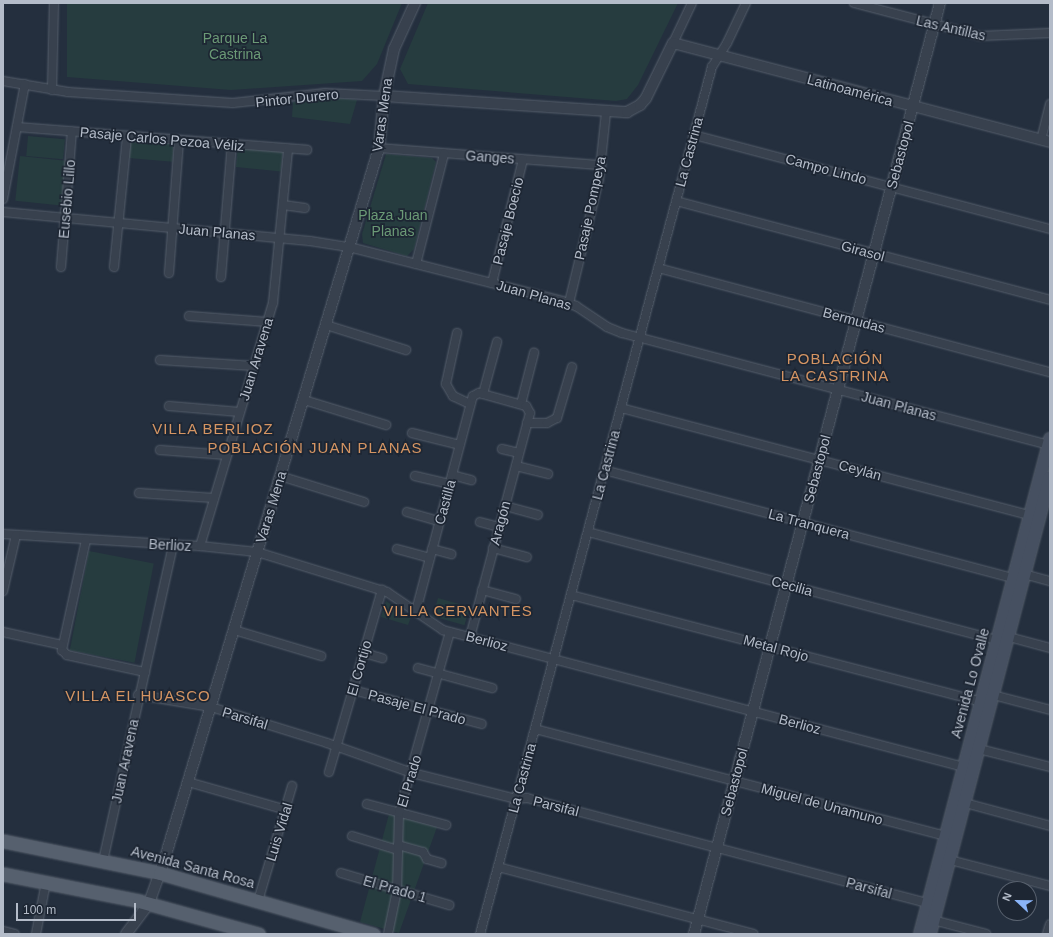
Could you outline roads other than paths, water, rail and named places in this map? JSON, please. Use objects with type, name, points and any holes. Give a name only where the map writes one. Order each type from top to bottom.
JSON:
[{"type":"main road","name":"Avenida Lo Ovalle","points":[[930,934],[928,903],[945,836],[969,768],[979,749],[993,695],[1003,639],[1030,515],[1049,442]]},
{"type":"main road","name":"Avenida Lo Ovalle","points":[[1018,575],[1046,512],[1050,478]]},
{"type":"main road","name":"Avenida Lo Ovalle","points":[[920,934],[929,919],[950,860],[965,803],[980,702],[1003,639]]},
{"type":"main road","name":"Avenida Santa Rosa","points":[[3,841],[160,873],[373,934]]},
{"type":"main road","points":[[3,874],[149,903],[259,934]]},
{"type":"street","points":[[52,90],[54,3]]},
{"type":"street","name":"Varas Mena","points":[[126,934],[149,903],[160,873],[379,148],[384,96],[397,41],[415,3]]},
{"type":"street","points":[[673,43],[692,3]]},
{"type":"street","name":"La Castrina","points":[[480,934],[712,67],[746,3]]},
{"type":"street","name":"Las Antillas","points":[[854,3],[986,37],[1050,33]]},
{"type":"street","name":"Sebastopol","points":[[694,934],[940,3]]},
{"type":"street","name":"Pintor Durero","points":[[3,82],[25,84],[52,90],[233,103],[325,93],[606,112],[627,112],[643,102],[673,43]]},
{"type":"street","name":"Latinoamérica","points":[[673,43],[1045,141]]},
{"type":"street","points":[[3,199],[7,156],[17,127],[25,84]]},
{"type":"street","points":[[1045,141],[1050,104]]},
{"type":"street","name":"Pasaje Pompeya","points":[[570,303],[601,166],[606,112]]},
{"type":"street","name":"Pasaje Carlos Pezoa Véliz","points":[[17,127],[307,150]]},
{"type":"street","name":"Eusebio Lillo","points":[[61,267],[72,131]]},
{"type":"street","name":"Campo Lindo","points":[[694,135],[1050,229]]},
{"type":"street","points":[[114,267],[126,136]]},
{"type":"street","points":[[169,273],[179,140]]},
{"type":"street","points":[[221,277],[232,144]]},
{"type":"street","name":"Ganges","points":[[379,148],[601,166]]},
{"type":"street","name":"Juan Aravena","points":[[200,546],[274,298],[278,238],[283,205],[288,149]]},
{"type":"street","points":[[416,264],[444,154]]},
{"type":"street","name":"Pasaje Boecio","points":[[492,283],[523,160]]},
{"type":"street","name":"Girasol","points":[[676,201],[1050,300]]},
{"type":"street","points":[[283,205],[305,208]]},
{"type":"street","name":"Juan Planas","points":[[3,212],[278,238],[349,247],[570,303],[612,330],[640,338],[838,390],[1049,442]]},
{"type":"street","name":"Bermudas","points":[[658,268],[1050,372]]},
{"type":"street","points":[[189,316],[268,322]]},
{"type":"street","points":[[326,325],[406,350]]},
{"type":"street","points":[[457,333],[446,384],[453,396],[470,404]]},
{"type":"street","name":"Castilla","points":[[416,611],[470,404],[480,394],[497,342]]},
{"type":"street","points":[[480,394],[521,404],[534,353]]},
{"type":"street","points":[[160,360],[254,366]]},
{"type":"street","points":[[527,423],[547,423],[557,418],[572,368]]},
{"type":"street","points":[[304,400],[386,425]]},
{"type":"street","name":"Aragón","points":[[470,637],[527,423],[529,409],[521,404]]},
{"type":"street","points":[[169,406],[240,412]]},
{"type":"street","name":"Ceylán","points":[[621,408],[1030,515]]},
{"type":"street","points":[[412,433],[460,446]]},
{"type":"street","points":[[502,449],[519,452]]},
{"type":"street","points":[[160,450],[227,455]]},
{"type":"street","points":[[516,466],[548,474]]},
{"type":"street","name":"La Tranquera","points":[[604,470],[803,522],[1018,575],[1050,581]]},
{"type":"street","points":[[452,475],[471,480]]},
{"type":"street","points":[[280,476],[364,502]]},
{"type":"street","points":[[416,476],[449,484]]},
{"type":"street","points":[[139,493],[214,498]]},
{"type":"street","points":[[505,506],[538,515]]},
{"type":"street","points":[[407,512],[440,521]]},
{"type":"street","points":[[480,522],[499,527]]},
{"type":"street","name":"Cecilia","points":[[588,532],[1003,639],[1050,648]]},
{"type":"street","name":"Berlioz","points":[[3,534],[200,546],[257,552],[382,590],[397,597],[436,626],[450,632],[969,768]]},
{"type":"street","points":[[3,591],[16,535]]},
{"type":"street","points":[[86,540],[62,650],[67,656],[144,672]]},
{"type":"street","name":"Juan Aravena","points":[[103,861],[138,696],[173,545]]},
{"type":"street","points":[[493,548],[527,557]]},
{"type":"street","points":[[397,549],[430,558]]},
{"type":"street","points":[[432,549],[451,554]]},
{"type":"street","name":"El Cortijo","points":[[329,772],[382,590]]},
{"type":"street","points":[[482,590],[516,599]]},
{"type":"street","name":"Metal Rojo","points":[[571,594],[980,702]]},
{"type":"street","points":[[234,630],[321,656]]},
{"type":"street","points":[[3,632],[62,645]]},
{"type":"street","name":"El Prado","points":[[388,934],[397,890],[399,813],[412,773],[450,632]]},
{"type":"street","points":[[364,653],[382,658]]},
{"type":"street","points":[[418,668],[492,688]]},
{"type":"street","name":"Pasaje El Prado","points":[[353,690],[482,724]]},
{"type":"street","points":[[993,695],[1050,710]]},
{"type":"street","name":"Parsifal","points":[[138,696],[211,707],[336,746],[412,773],[516,799],[527,798],[928,903]]},
{"type":"street","name":"Miguel de Unamuno","points":[[535,729],[945,836]]},
{"type":"street","points":[[979,749],[1050,768]]},
{"type":"street","points":[[188,782],[286,810]]},
{"type":"street","name":"Luis Vidal","points":[[258,901],[292,786]]},
{"type":"street","points":[[965,803],[1050,826]]},
{"type":"street","points":[[366,804],[446,824]]},
{"type":"street","points":[[352,836],[423,852],[427,859],[441,863]]},
{"type":"street","points":[[950,860],[1050,886]]},
{"type":"street","points":[[498,867],[753,934]]},
{"type":"street","name":"El Prado 1","points":[[341,873],[449,904]]},
{"type":"street","points":[[36,934],[46,882]]},
{"type":"street","points":[[929,919],[986,934]]},
{"type":"street","points":[[1047,934],[1050,924]]},
{"type":"street","points":[[3,931],[15,934]]},
{"type":"district","name":"POBLACIÓN LA CASTRINA","points":[[835,366]]},
{"type":"district","name":"VILLA BERLIOZ","points":[[213,429]]},
{"type":"district","name":"POBLACIÓN JUAN PLANAS","points":[[315,448]]},
{"type":"district","name":"VILLA CERVANTES","points":[[458,611]]},
{"type":"district","name":"VILLA EL HUASCO","points":[[138,696]]},
{"type":"park label","name":"Parque La Castrina","points":[[235,46]]},
{"type":"park label","name":"Plaza Juan Planas","points":[[393,224]]}]
